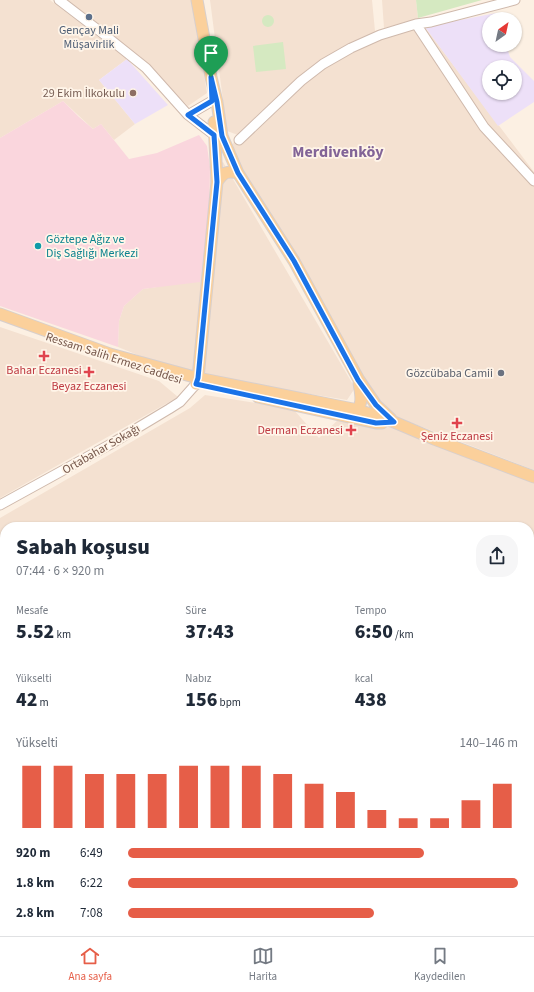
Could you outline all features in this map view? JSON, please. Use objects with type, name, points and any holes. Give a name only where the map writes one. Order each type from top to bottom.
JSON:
[{"type":"main road","points":[[197,0],[217,102],[218,135],[217,182],[197,381]]},
{"type":"main road","points":[[211,77],[212,101],[218,135],[227,149],[238,173],[294,261],[358,380],[376,405],[394,422]]},
{"type":"main road","points":[[217,182],[224,173],[229,171],[238,173]]},
{"type":"main road","name":"Ressam Salih Ermez Caddesi","points":[[0,314],[19,324]]},
{"type":"main road","name":"Ressam Salih Ermez Caddesi","points":[[0,320],[19,324],[197,381],[394,422],[534,477]]},
{"type":"main road","points":[[354,414],[361,403],[358,380]]},
{"type":"street","points":[[59,0],[146,68],[188,115],[218,135]]},
{"type":"street","points":[[239,140],[301,81],[323,64],[351,48],[380,35],[416,24],[431,22],[515,0]]},
{"type":"street","points":[[416,24],[484,127],[534,181]]},
{"type":"street","points":[[188,115],[212,101]]},
{"type":"street","name":"Ortabahar Sokağı","points":[[0,505],[109,445],[169,409],[180,402],[197,381]]},
{"type":"shaded area","points":[[0,0],[50,0],[127,59],[99,80],[135,124],[114,140],[101,124],[93,129],[63,101],[0,138]]},
{"type":"shaded area","points":[[64,0],[191,0],[207,93],[188,106],[135,54]]},
{"type":"shaded area","points":[[210,0],[372,0],[375,31],[396,25],[384,28],[382,0],[416,0],[418,18],[534,172],[534,470],[394,416],[364,381],[227,154],[238,135],[227,131]]},
{"type":"shaded area","points":[[482,16],[482,52],[508,52],[513,60],[482,60],[482,100],[522,100],[522,69],[534,81],[534,102],[498,126],[425,27]]},
{"type":"shaded area","name":"29 Ekim İlkokulu","points":[[127,59],[168,105],[135,124],[99,80]]},
{"type":"shaded area","points":[[63,101],[93,129],[101,124],[129,159],[157,153],[199,135],[207,146],[210,167],[209,217],[200,282],[143,289],[124,306],[119,321],[118,347],[0,306],[0,138]]},
{"type":"shaded area","points":[[223,162],[355,388],[347,400],[262,386],[155,362],[118,347],[119,321],[124,306],[143,289],[157,287],[209,217],[210,167]]},
{"type":"shaded area","points":[[0,327],[159,381],[178,397],[0,498]]},
{"type":"shaded area","points":[[205,395],[293,409],[319,438],[340,418],[393,428],[525,479],[534,480],[534,522],[0,522],[0,518],[190,408]]},
{"type":"green space","points":[[416,0],[482,0],[418,18]]},
{"type":"green space","points":[[266,15],[270,15],[274,21],[270,27],[266,27],[262,23],[262,19]]},
{"type":"green space","points":[[283,42],[286,69],[256,72],[253,46]]},
{"type":"place","name":"Gençay Mali Müşavirlik","points":[[89,17]]},
{"type":"place","name":"29 Ekim İlkokulu","points":[[133,93]]},
{"type":"place","name":"Göztepe Ağız ve Diş Sağlığı Merkezi","points":[[38,246]]},
{"type":"place","name":"Bahar Eczanesi","points":[[44,356]]},
{"type":"place","name":"Beyaz Eczanesi","points":[[89,372]]},
{"type":"place","name":"Gözcübaba Camii","points":[[501,373]]},
{"type":"place","name":"Şeniz Eczanesi","points":[[457,423]]},
{"type":"place","name":"Derman Eczanesi","points":[[351,430]]},
{"type":"district","name":"Merdivenköy","points":[[338,151]]},
{"type":"route","points":[[211,77],[217,102],[222,136],[238,173],[294,261],[358,380],[376,405],[394,422],[376,423],[196,384],[198,378],[217,182],[214,135],[188,115],[212,101],[211,77]]}]
